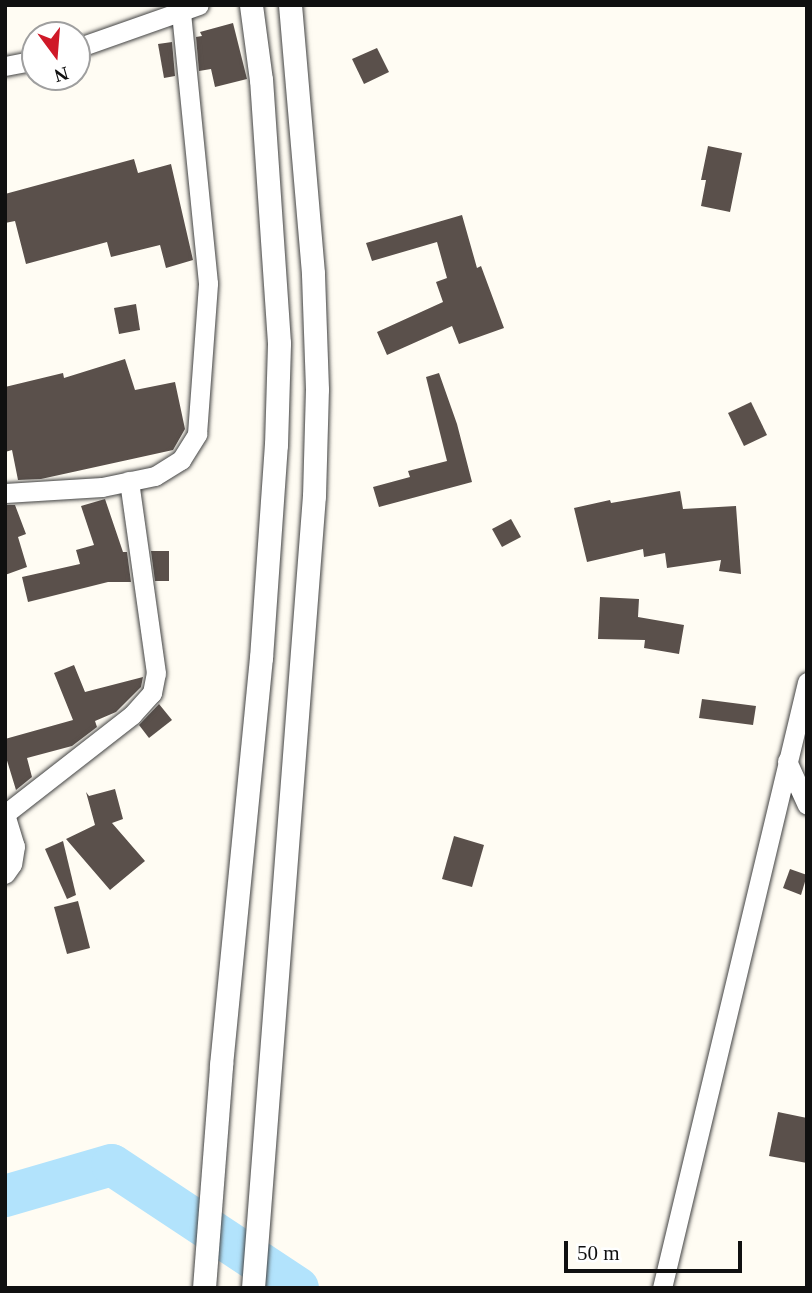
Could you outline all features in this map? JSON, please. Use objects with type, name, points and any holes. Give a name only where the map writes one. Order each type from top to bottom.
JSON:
[{"type":"street","points":[[204,1281],[221,1065],[261,658],[276,445],[279,343],[261,80],[251,5]]},
{"type":"street","points":[[253,1284],[272,1066],[314,496],[317,389],[313,273],[290,5]]},
{"type":"street","points":[[5,493],[102,487],[155,476],[181,460],[197,434],[208,283],[190,8],[91,42]]},
{"type":"street","points":[[5,874],[12,864],[15,846],[5,814],[132,715],[152,693],[156,673],[129,481]]},
{"type":"street","points":[[662,1288],[807,682]]},
{"type":"street","points":[[788,761],[807,805]]},
{"type":"building","points":[[233,23],[247,79],[215,87],[211,69],[199,71],[196,37],[202,36],[200,32]]},
{"type":"building","points":[[172,42],[175,76],[164,78],[158,44]]},
{"type":"building","points":[[377,48],[389,72],[364,84],[352,59]]},
{"type":"building","points":[[708,146],[742,153],[730,212],[701,206],[706,180],[701,180]]},
{"type":"building","points":[[134,159],[138,173],[171,164],[193,260],[166,268],[160,245],[111,257],[107,242],[26,264],[15,221],[5,223],[5,194]]},
{"type":"building","points":[[462,215],[477,268],[481,266],[504,328],[459,344],[452,326],[387,355],[377,332],[443,302],[436,282],[447,278],[437,242],[372,261],[366,243]]},
{"type":"building","points":[[136,304],[140,330],[119,334],[114,308]]},
{"type":"building","points":[[125,359],[135,390],[175,382],[185,429],[173,450],[41,479],[18,480],[12,450],[5,452],[5,387],[63,373],[64,378]]},
{"type":"building","points":[[439,373],[457,424],[472,482],[379,507],[373,487],[410,477],[408,471],[447,461],[426,377]]},
{"type":"building","points":[[751,402],[767,435],[744,446],[728,413]]},
{"type":"building","points":[[680,491],[683,509],[736,506],[741,574],[719,571],[721,560],[667,568],[665,553],[644,557],[643,549],[587,562],[574,508],[610,500],[611,503]]},
{"type":"building","points":[[105,499],[123,552],[127,552],[131,582],[108,582],[28,602],[22,577],[80,564],[76,550],[94,545],[81,506]]},
{"type":"building","points":[[5,505],[15,505],[26,534],[18,537],[27,567],[5,575]]},
{"type":"building","points":[[511,519],[521,537],[502,547],[492,529]]},
{"type":"building","points":[[151,551],[169,551],[169,581],[155,581]]},
{"type":"building","points":[[600,597],[639,599],[638,617],[684,625],[679,654],[644,648],[645,640],[598,639]]},
{"type":"building","points":[[74,665],[85,692],[143,677],[141,687],[116,712],[95,721],[97,727],[72,746],[27,758],[32,777],[16,790],[5,754],[5,739],[73,720],[54,673]]},
{"type":"building","points":[[702,699],[756,706],[753,725],[699,718]]},
{"type":"building","points":[[159,704],[172,720],[149,738],[139,725]]},
{"type":"building","points":[[115,789],[123,819],[112,823],[145,861],[110,890],[66,839],[95,825],[86,792],[89,796]]},
{"type":"building","points":[[454,836],[484,845],[472,887],[442,879]]},
{"type":"building","points":[[63,841],[76,895],[67,899],[45,849]]},
{"type":"building","points":[[790,869],[807,875],[801,895],[783,888]]},
{"type":"building","points":[[78,901],[90,948],[67,954],[54,907]]},
{"type":"building","points":[[778,1112],[807,1118],[807,1163],[769,1156]]},
{"type":"waterway","points":[[5,1196],[112,1165],[298,1288]]}]
